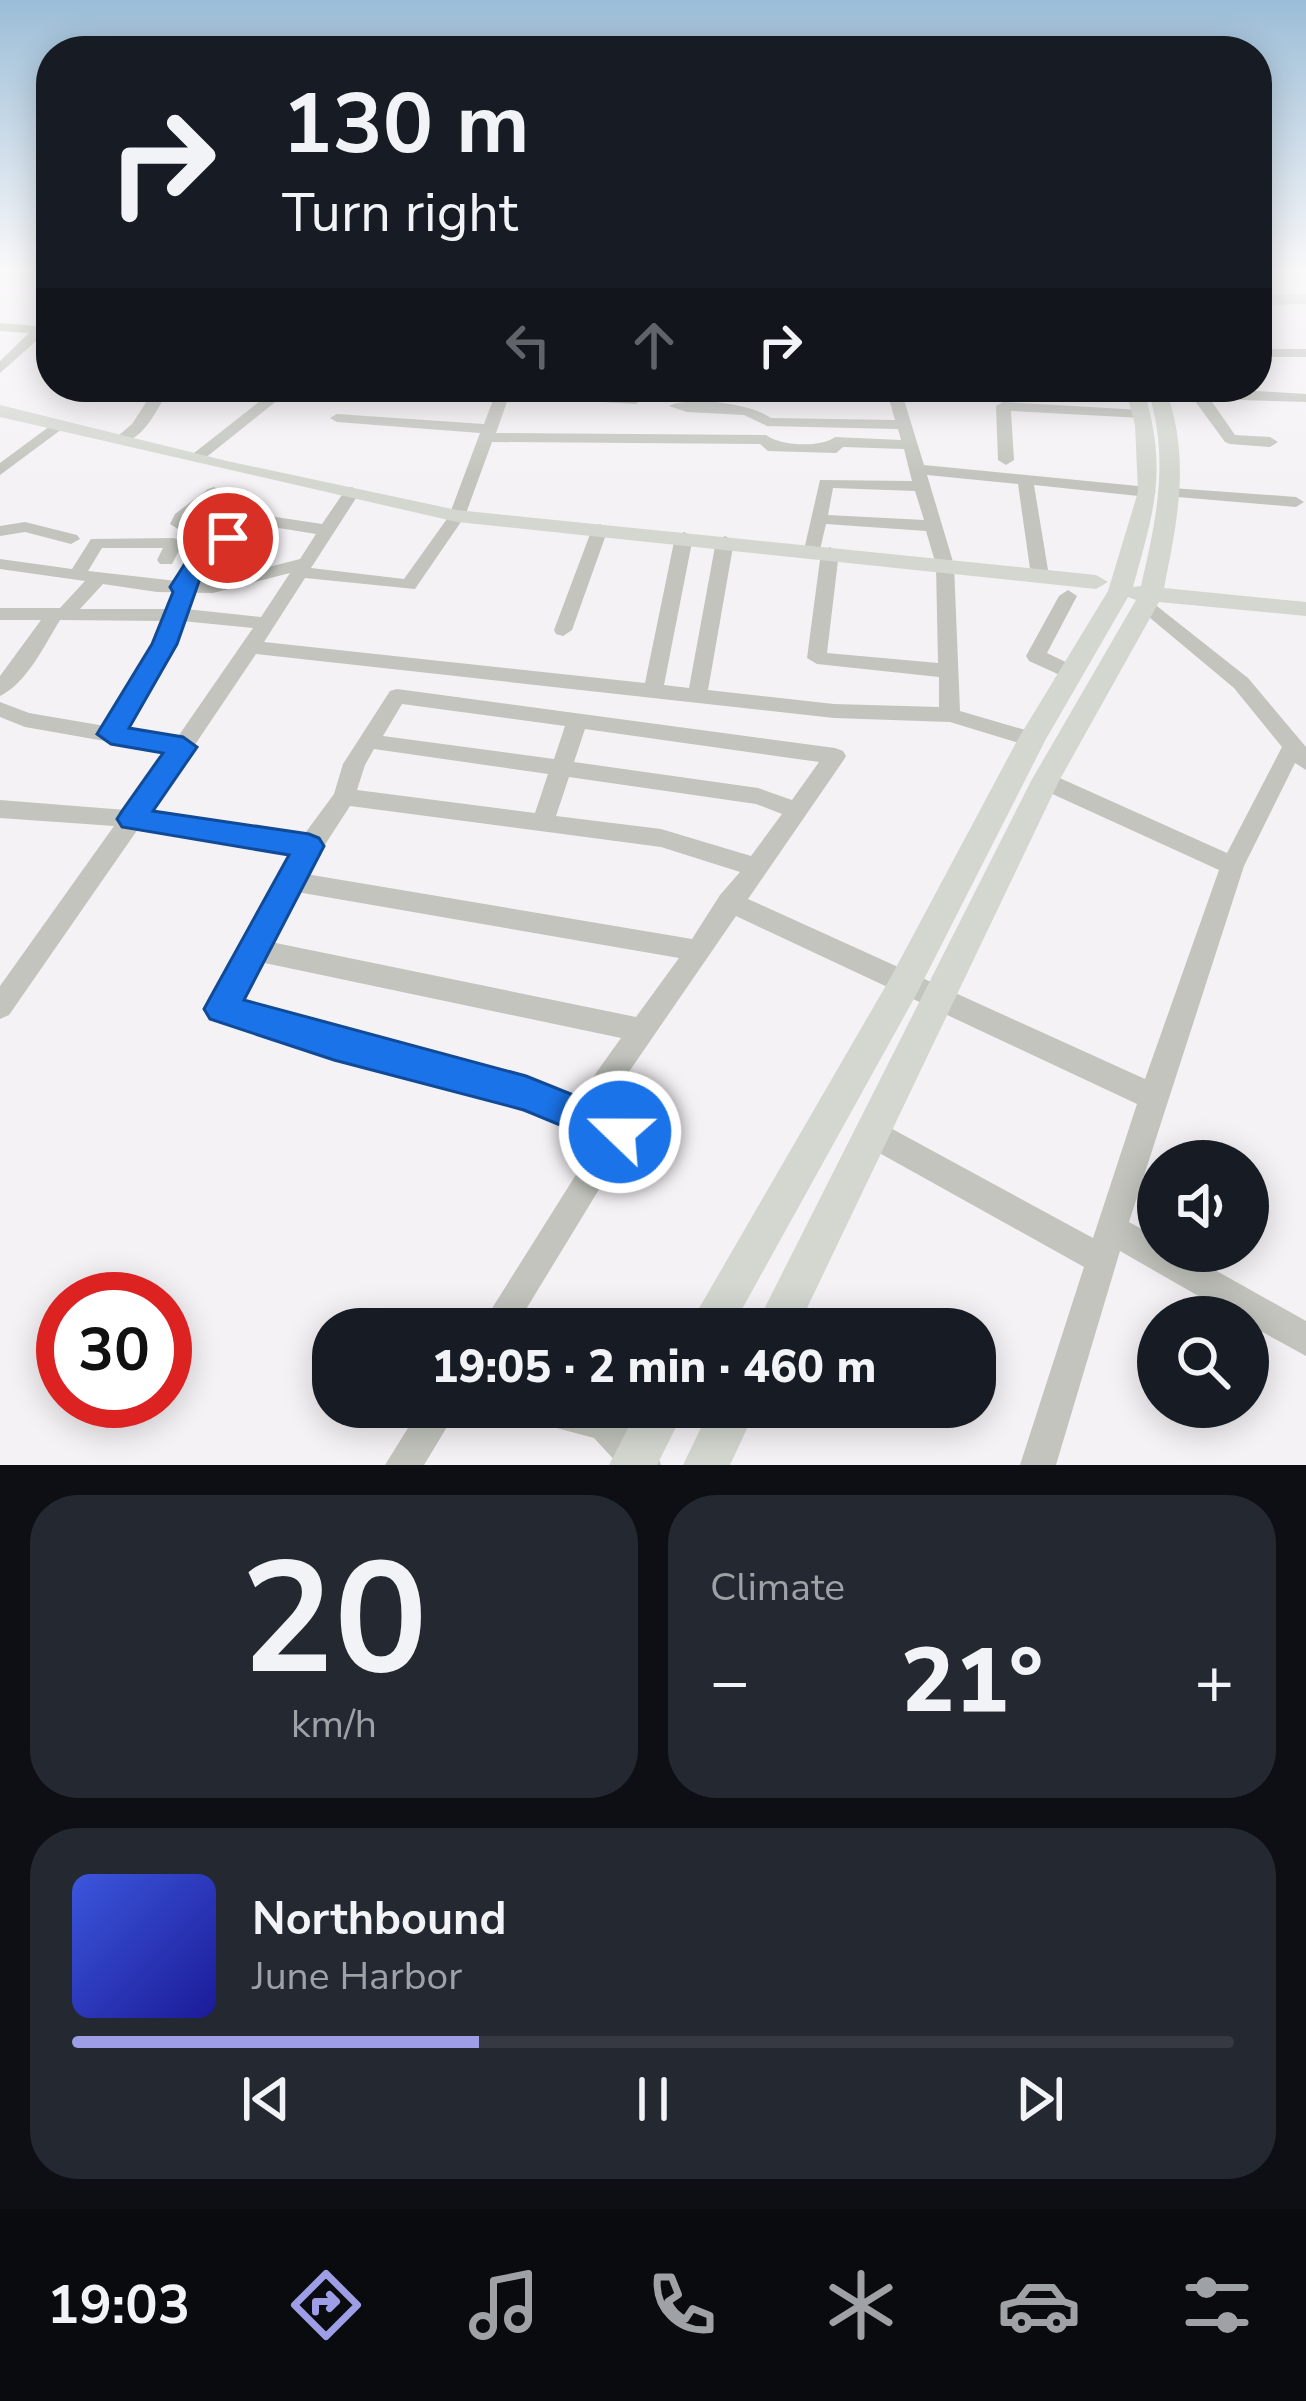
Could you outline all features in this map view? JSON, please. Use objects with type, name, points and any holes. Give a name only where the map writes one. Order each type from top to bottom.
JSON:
[{"type":"main road","points":[[786,1308],[875,1135],[1132,589],[1160,493],[1145,402]]},
{"type":"main road","points":[[0,411],[457,516],[822,551],[1306,606]]},
{"type":"main road","points":[[720,1308],[904,985],[1032,739],[1071,673],[1132,589]]},
{"type":"main road","points":[[637,1462],[654,1428]]},
{"type":"main road","points":[[706,1465],[724,1428]]},
{"type":"street","points":[[0,369],[36,339]]},
{"type":"street","points":[[1272,352],[1306,353]]},
{"type":"street","points":[[1272,395],[1306,398]]},
{"type":"street","points":[[123,439],[138,427],[154,402]]},
{"type":"street","points":[[216,462],[272,402]]},
{"type":"street","points":[[0,564],[185,587],[244,582],[300,567],[409,585],[457,516],[499,402]]},
{"type":"street","points":[[631,423],[635,402]]},
{"type":"street","points":[[897,402],[946,566],[950,715]]},
{"type":"street","points":[[1006,460],[1003,406],[1059,402]]},
{"type":"street","points":[[1203,402],[1230,440],[1270,442]]},
{"type":"street","points":[[676,406],[759,413],[767,422],[904,425]]},
{"type":"street","points":[[337,418],[486,433],[766,440],[768,446],[836,448],[836,442],[910,445]]},
{"type":"street","points":[[0,470],[59,426]]},
{"type":"street","points":[[1025,480],[1040,576]]},
{"type":"street","points":[[949,671],[818,658],[819,519],[826,483],[1025,480],[1296,502]]},
{"type":"street","points":[[0,689],[20,668],[53,616],[66,613],[89,575],[98,543],[164,552],[182,518],[214,492]]},
{"type":"street","points":[[0,1007],[183,747],[352,492]]},
{"type":"street","points":[[182,518],[243,517],[326,530]]},
{"type":"street","points":[[111,734],[164,644],[197,562],[226,541],[243,517]]},
{"type":"street","points":[[819,519],[934,526]]},
{"type":"street","points":[[0,531],[25,527],[70,538]]},
{"type":"street","points":[[563,630],[600,530]]},
{"type":"street","points":[[652,692],[684,537]]},
{"type":"street","points":[[697,697],[725,541]]},
{"type":"street","points":[[1038,1465],[1153,1097],[1232,866],[1299,754],[1241,683],[1132,589]]},
{"type":"street","points":[[1068,596],[1035,650],[1038,660],[1071,673]]},
{"type":"street","points":[[0,614],[174,616],[265,624]]},
{"type":"street","points":[[251,646],[697,697],[901,717],[950,715],[1032,739]]},
{"type":"street","points":[[513,1308],[620,1132],[526,1094],[222,1009],[309,846],[344,797],[354,764],[397,696],[835,756],[582,1116]]},
{"type":"street","points":[[0,709],[25,720],[183,747]]},
{"type":"street","points":[[543,822],[577,723]]},
{"type":"street","points":[[368,742],[758,796],[796,810]]},
{"type":"street","points":[[1045,781],[1232,866]]},
{"type":"street","points":[[344,797],[661,838],[754,867]]},
{"type":"street","points":[[0,809],[132,819],[309,846]]},
{"type":"street","points":[[290,881],[696,950]]},
{"type":"street","points":[[729,902],[1153,1097]]},
{"type":"street","points":[[252,949],[641,1030]]},
{"type":"street","points":[[875,1135],[1306,1339]]},
{"type":"street","points":[[403,1465],[428,1428]]},
{"type":"street","points":[[608,1428],[637,1462]]},
{"type":"route","points":[[228,538],[194,566],[182,587],[188,587],[164,644],[111,734],[183,747],[132,819],[309,846],[222,1009],[526,1094],[620,1132]]}]
